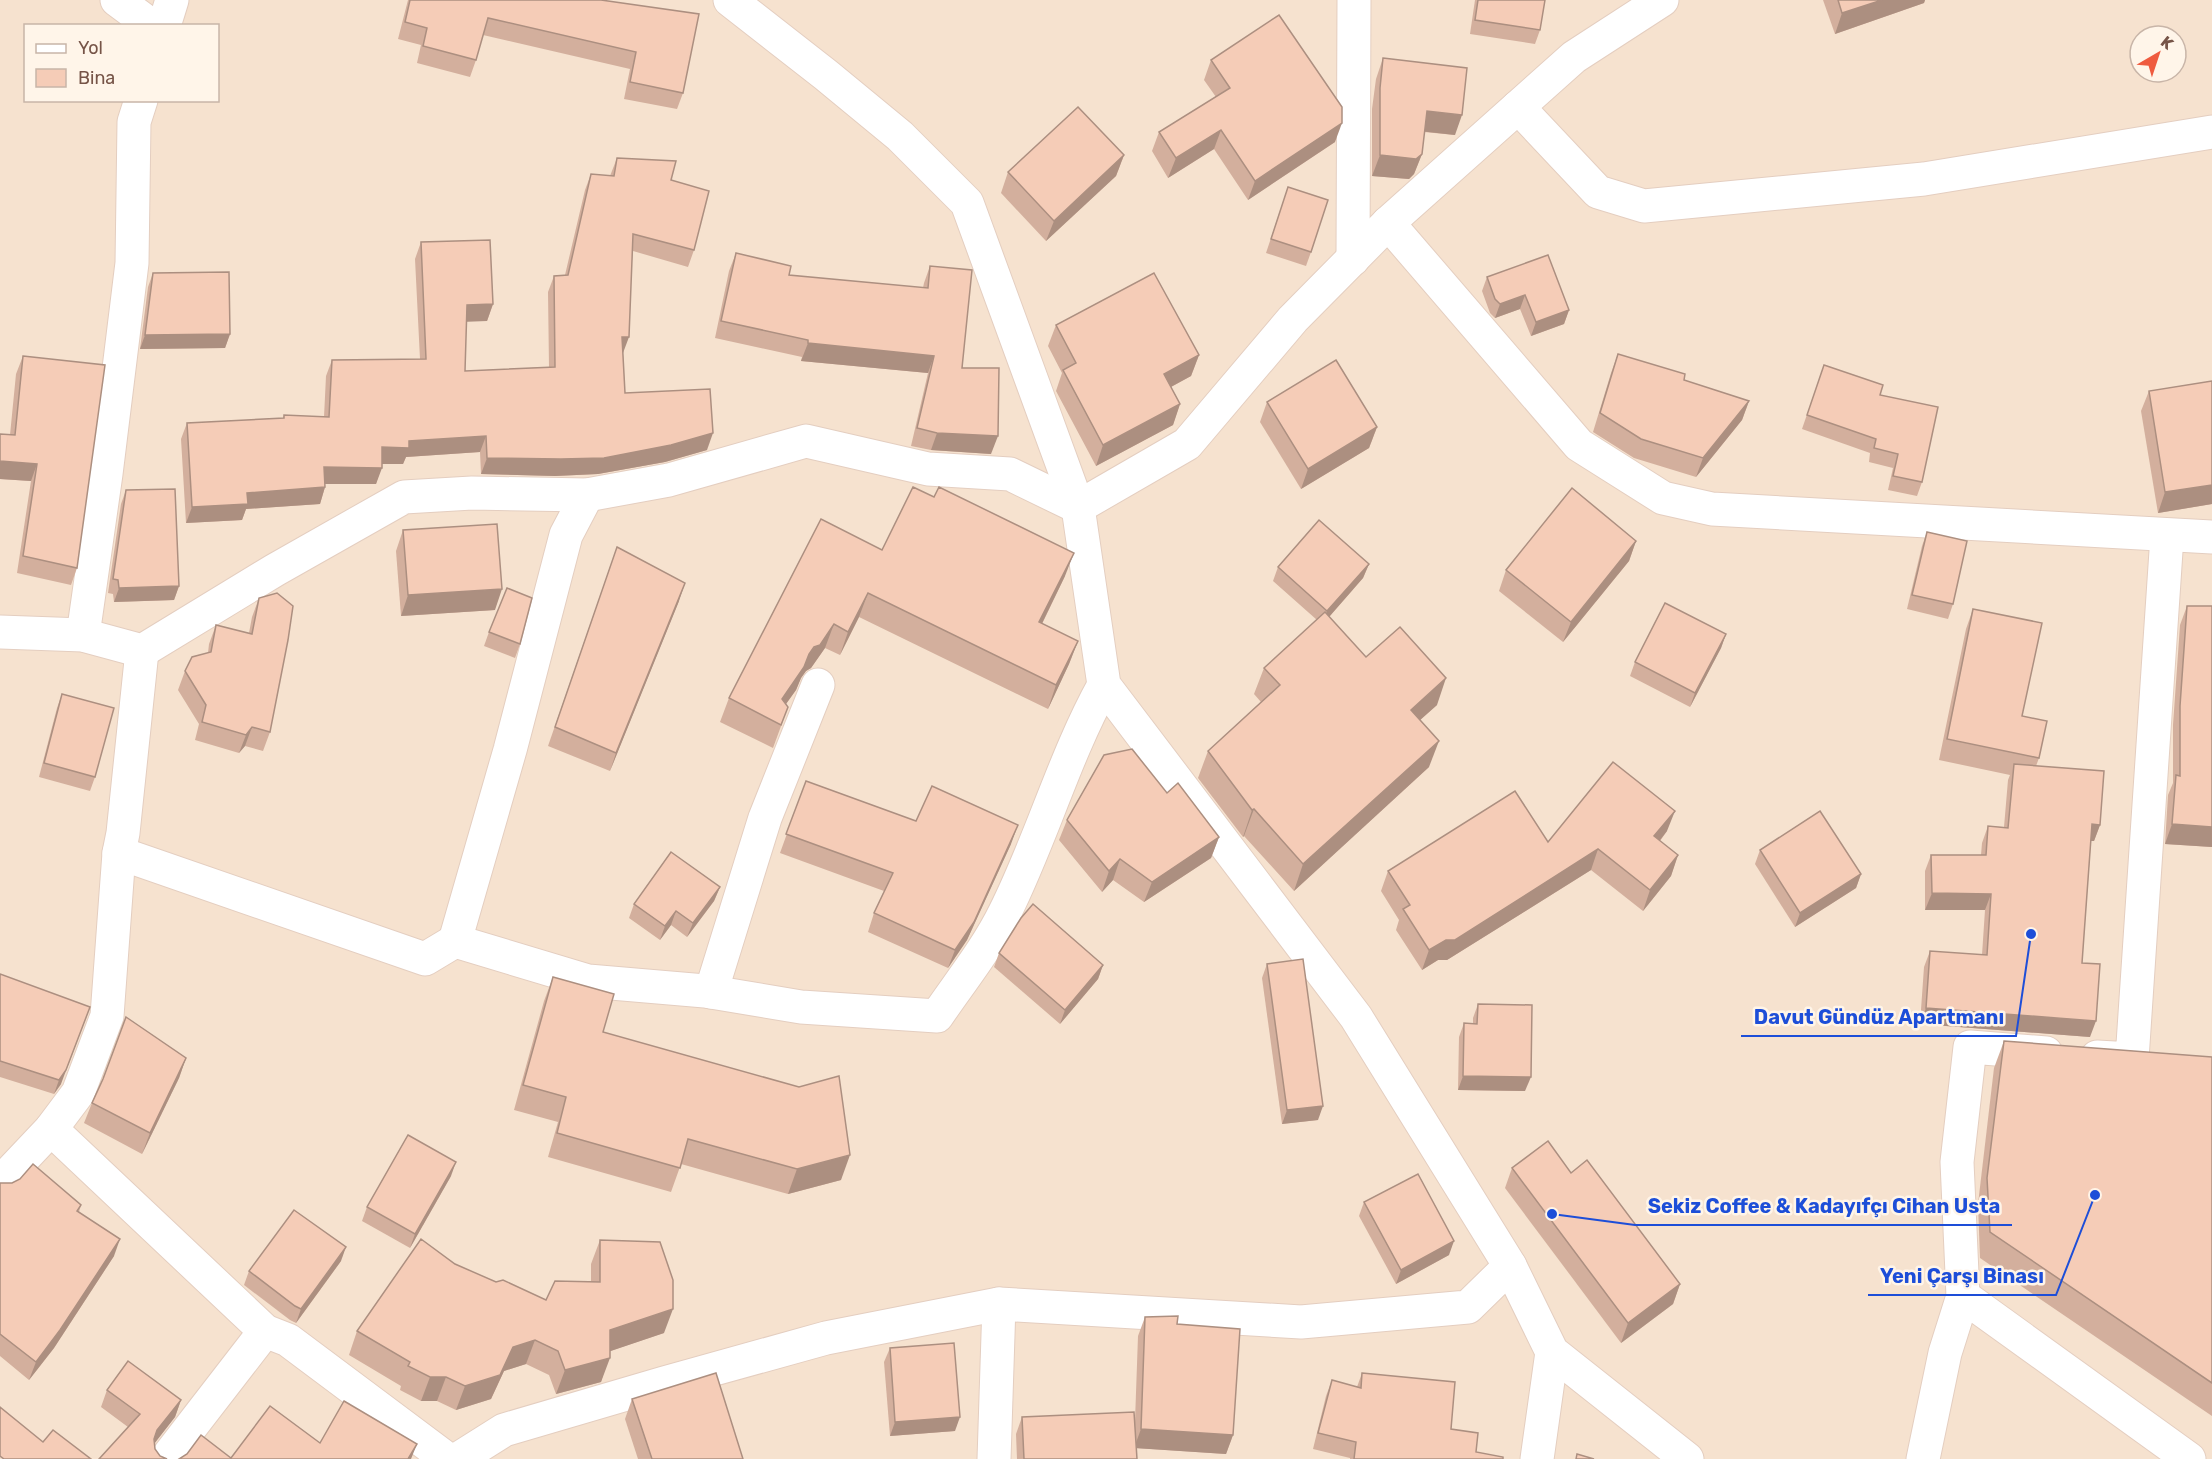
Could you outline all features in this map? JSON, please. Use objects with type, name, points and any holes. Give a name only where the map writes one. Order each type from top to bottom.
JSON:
[{"type":"street","points":[[117,0],[149,24]]},
{"type":"street","points":[[165,24],[172,0]]},
{"type":"street","points":[[730,0],[900,136],[967,203],[1078,507],[1104,685],[1356,1017],[1510,1266],[1552,1352],[1687,1459]]},
{"type":"street","points":[[1353,259],[1354,0]]},
{"type":"street","points":[[1078,507],[1187,444],[1293,319],[1388,223],[1574,57],[1662,0]]},
{"type":"street","points":[[83,635],[132,263],[134,122],[140,102]]},
{"type":"street","points":[[1518,107],[1598,192],[1644,206],[1923,179],[2212,132]]},
{"type":"street","points":[[1388,223],[1579,445],[1663,498],[1712,509],[2212,537]]},
{"type":"street","points":[[0,632],[83,635],[142,651],[275,570],[404,497],[472,493],[587,495],[669,480],[806,441],[928,469],[1010,474],[1078,507]]},
{"type":"street","points":[[119,853],[425,959],[455,941],[510,750],[566,535],[587,495]]},
{"type":"street","points":[[2132,1059],[2167,536]]},
{"type":"street","points":[[0,1184],[51,1129],[78,1093],[107,1016],[119,853],[142,651]]},
{"type":"street","points":[[711,992],[765,818],[818,685]]},
{"type":"street","points":[[455,941],[588,981],[711,992],[801,1007],[937,1016],[979,956],[1004,913],[1046,820],[1084,721],[1104,685]]},
{"type":"street","points":[[1923,1459],[1945,1353],[1963,1296],[1957,1162],[1970,1047],[2166,1062]]},
{"type":"street","points":[[51,1129],[265,1331],[288,1340],[447,1459]]},
{"type":"street","points":[[458,1459],[504,1430],[664,1383],[826,1338],[999,1304],[1301,1322],[1468,1307],[1510,1266]]},
{"type":"street","points":[[1963,1296],[2189,1459]]},
{"type":"street","points":[[994,1459],[999,1304]]},
{"type":"street","points":[[166,1459],[265,1331]]},
{"type":"street","points":[[1537,1459],[1552,1352]]},
{"type":"shaded area","points":[[0,0],[2212,0],[2212,1459],[0,1459]]},
{"type":"building","points":[[410,0],[601,0],[699,14],[683,93],[630,82],[636,52],[488,18],[476,60],[423,46],[427,28],[405,22]]},
{"type":"building","points":[[1478,0],[1545,0],[1540,30],[1475,20]]},
{"type":"building","points":[[1838,0],[1882,0],[1842,13]]},
{"type":"building","points":[[1279,15],[1342,107],[1342,123],[1255,181],[1221,130],[1176,158],[1159,132],[1230,88],[1211,60]]},
{"type":"building","points":[[1383,58],[1467,68],[1462,115],[1427,111],[1422,154],[1416,159],[1380,155],[1380,88]]},
{"type":"building","points":[[1078,107],[1124,155],[1054,221],[1008,172]]},
{"type":"building","points":[[617,158],[676,161],[671,180],[709,191],[694,250],[633,234],[629,337],[622,337],[625,393],[710,389],[713,433],[671,445],[604,458],[487,458],[486,436],[409,441],[409,448],[382,447],[382,468],[324,467],[325,487],[247,493],[248,504],[192,507],[187,423],[284,418],[284,415],[329,417],[332,360],[426,359],[421,242],[490,240],[493,304],[467,305],[465,371],[555,367],[554,276],[568,275],[591,174],[614,176]]},
{"type":"building","points":[[1288,187],[1328,200],[1311,252],[1271,239]]},
{"type":"building","points":[[736,253],[791,266],[789,275],[928,288],[930,266],[972,270],[962,368],[999,368],[998,436],[937,433],[917,428],[934,356],[808,343],[808,340],[721,321]]},
{"type":"building","points":[[1548,255],[1569,310],[1536,322],[1525,295],[1500,304],[1495,299],[1487,277]]},
{"type":"building","points":[[229,272],[230,334],[145,335],[153,273]]},
{"type":"building","points":[[1154,273],[1199,355],[1164,374],[1180,404],[1103,445],[1063,370],[1076,363],[1056,325]]},
{"type":"building","points":[[1618,354],[1685,374],[1684,380],[1749,401],[1703,458],[1641,439],[1600,413]]},
{"type":"building","points":[[23,356],[105,365],[77,568],[23,556],[37,464],[0,461],[0,434],[15,435]]},
{"type":"building","points":[[1336,360],[1377,427],[1308,469],[1267,402]]},
{"type":"building","points":[[1824,365],[1883,385],[1880,395],[1938,407],[1922,482],[1893,476],[1898,454],[1874,448],[1876,439],[1807,415]]},
{"type":"building","points":[[2212,381],[2212,485],[2165,492],[2149,391]]},
{"type":"building","points":[[913,487],[934,497],[939,487],[1074,553],[1039,622],[1078,641],[1056,685],[868,593],[848,632],[834,624],[820,645],[814,647],[809,654],[804,667],[782,699],[788,707],[781,725],[729,698],[821,519],[882,550]]},
{"type":"building","points":[[1572,488],[1636,541],[1571,622],[1506,570]]},
{"type":"building","points":[[175,489],[179,586],[119,588],[118,580],[113,579],[126,490]]},
{"type":"building","points":[[1319,520],[1369,564],[1327,611],[1278,567]]},
{"type":"building","points":[[497,524],[502,589],[408,595],[403,530]]},
{"type":"building","points":[[1927,532],[1967,541],[1953,604],[1912,595]]},
{"type":"building","points":[[617,547],[685,583],[616,753],[555,727]]},
{"type":"building","points":[[507,588],[532,598],[520,644],[489,632]]},
{"type":"building","points":[[277,593],[293,606],[270,732],[252,727],[246,735],[202,722],[206,705],[185,671],[192,657],[211,652],[216,625],[252,634],[259,598]]},
{"type":"building","points":[[1665,603],[1726,634],[1695,693],[1635,662]]},
{"type":"building","points":[[2187,606],[2212,606],[2212,827],[2172,824],[2176,775],[2180,776],[2180,706]]},
{"type":"building","points":[[1973,609],[2042,623],[2022,716],[2047,721],[2039,758],[1947,739]]},
{"type":"building","points":[[1325,612],[1366,657],[1400,627],[1446,678],[1411,710],[1439,741],[1303,864],[1254,809],[1252,810],[1208,751],[1280,685],[1264,668]]},
{"type":"building","points":[[62,694],[114,708],[95,777],[44,763]]},
{"type":"building","points":[[1132,749],[1167,793],[1178,783],[1219,837],[1152,882],[1120,859],[1109,871],[1067,820],[1104,755]]},
{"type":"building","points":[[1613,762],[1675,811],[1654,836],[1678,855],[1650,890],[1598,849],[1455,940],[1446,940],[1429,950],[1403,909],[1410,905],[1388,871],[1515,791],[1548,842]]},
{"type":"building","points":[[2014,764],[2104,771],[2100,825],[2092,824],[2082,963],[2100,964],[2096,1021],[1926,1008],[1930,951],[1987,955],[1991,894],[1932,893],[1931,855],[1986,855],[1988,826],[2008,828]]},
{"type":"building","points":[[806,781],[916,821],[932,786],[1018,825],[974,922],[955,950],[874,913],[893,873],[786,834]]},
{"type":"building","points":[[1820,811],[1861,874],[1800,913],[1760,850]]},
{"type":"building","points":[[671,852],[720,887],[693,923],[676,911],[665,926],[634,904]]},
{"type":"building","points":[[1033,904],[1103,965],[1065,1010],[999,953],[1021,918]]},
{"type":"building","points":[[1303,959],[1323,1106],[1287,1110],[1267,964]]},
{"type":"building","points":[[0,974],[90,1007],[66,1070],[59,1080],[0,1061]]},
{"type":"building","points":[[553,977],[614,994],[603,1032],[799,1087],[839,1076],[850,1155],[797,1169],[688,1139],[680,1168],[557,1133],[566,1097],[523,1085]]},
{"type":"building","points":[[1478,1004],[1532,1005],[1531,1077],[1463,1076],[1464,1023],[1477,1024]]},
{"type":"building","points":[[126,1017],[186,1058],[150,1133],[92,1103]]},
{"type":"building","points":[[2004,1041],[2212,1057],[2212,1383],[1990,1232],[1987,1178]]},
{"type":"building","points":[[408,1135],[456,1162],[415,1234],[367,1207]]},
{"type":"building","points":[[1548,1141],[1571,1173],[1587,1160],[1680,1284],[1628,1323],[1512,1168]]},
{"type":"building","points":[[33,1164],[81,1205],[77,1211],[120,1239],[36,1362],[0,1334],[0,1183],[12,1183],[20,1179]]},
{"type":"building","points":[[1418,1174],[1454,1241],[1401,1270],[1364,1202]]},
{"type":"building","points":[[294,1210],[346,1247],[301,1309],[249,1271]]},
{"type":"building","points":[[421,1239],[455,1264],[496,1282],[503,1280],[546,1300],[555,1281],[600,1282],[600,1240],[660,1242],[673,1280],[673,1309],[610,1330],[610,1358],[565,1370],[558,1351],[535,1340],[513,1347],[500,1375],[465,1386],[446,1377],[430,1377],[408,1366],[410,1362],[357,1331]]},
{"type":"building","points":[[1178,1316],[1177,1324],[1240,1329],[1233,1435],[1141,1429],[1145,1317]]},
{"type":"building","points":[[954,1343],[960,1417],[895,1422],[890,1348]]},
{"type":"building","points":[[128,1361],[181,1400],[157,1430],[154,1439],[155,1449],[160,1456],[167,1459],[99,1459],[140,1414],[107,1390]]},
{"type":"building","points":[[716,1373],[743,1459],[652,1459],[632,1399]]},
{"type":"building","points":[[1362,1373],[1455,1382],[1451,1429],[1478,1433],[1476,1452],[1503,1457],[1503,1459],[1354,1459],[1356,1442],[1318,1433],[1332,1380],[1361,1388]]},
{"type":"building","points":[[344,1401],[417,1444],[408,1459],[179,1459],[187,1454],[201,1435],[231,1458],[270,1406],[320,1443]]},
{"type":"building","points":[[0,1407],[43,1442],[53,1430],[91,1459],[4,1459],[0,1456]]},
{"type":"building","points":[[1134,1412],[1137,1459],[1024,1459],[1022,1417]]},
{"type":"building","points":[[1577,1454],[1594,1459],[1576,1459]]},
{"type":"place","name":"Davut Gündüz Apartmanı","points":[[2031,934]]},
{"type":"place","name":"Yeni Çarşı Binası","points":[[2095,1195]]},
{"type":"place","name":"Sekiz Coffee & Kadayıfçı Cihan Usta","points":[[1552,1214]]}]
